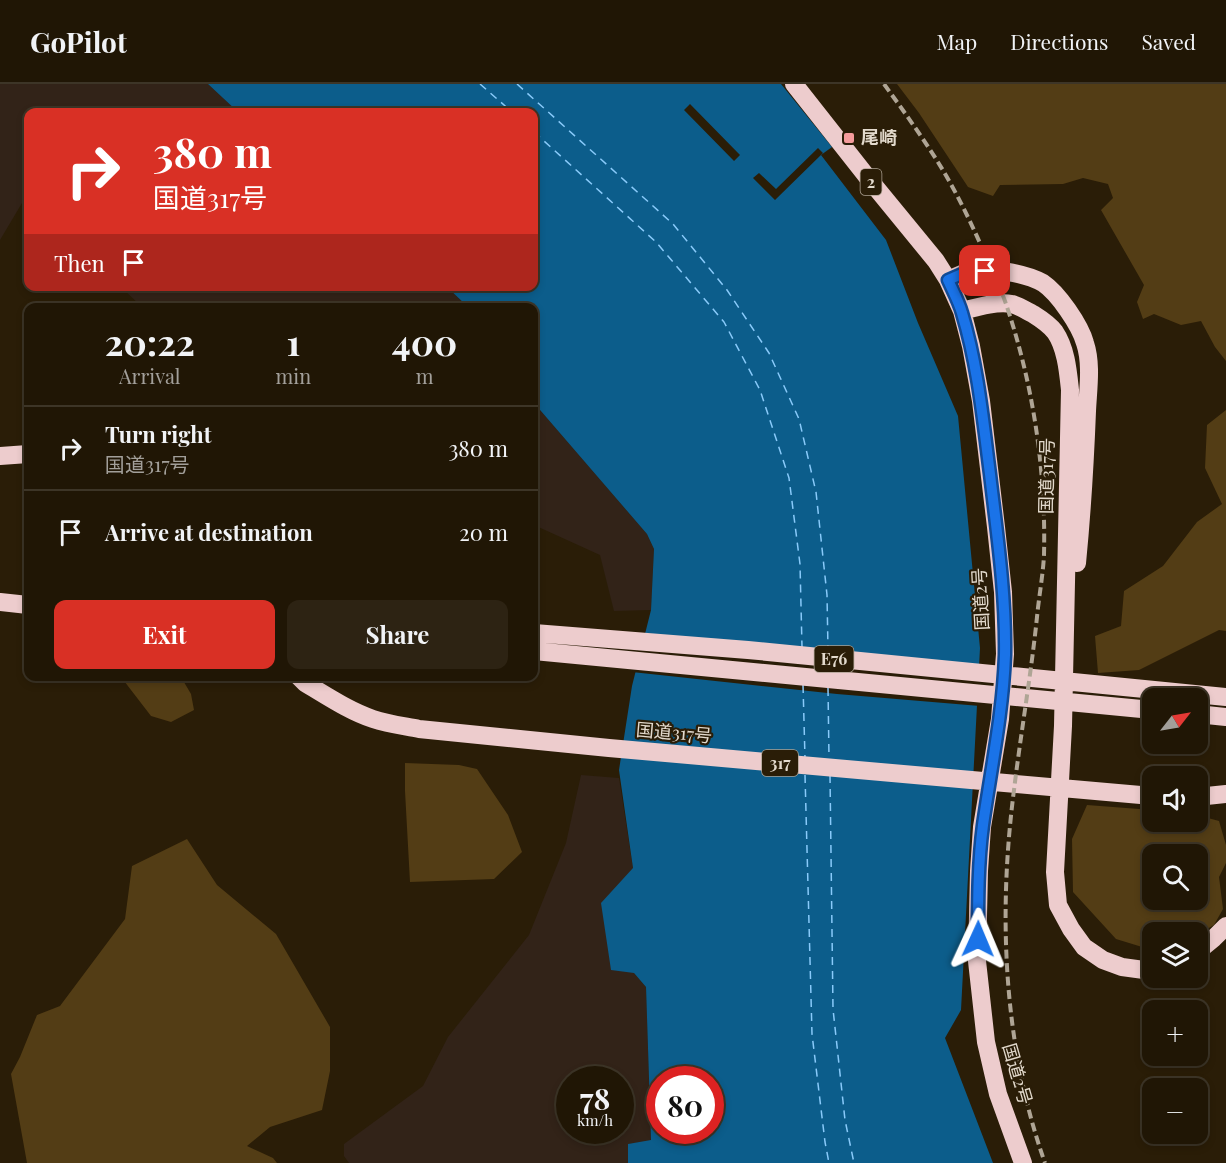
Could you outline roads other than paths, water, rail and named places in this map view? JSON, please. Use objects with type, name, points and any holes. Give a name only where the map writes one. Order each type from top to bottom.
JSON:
[{"type":"highway","name":"国道2号","points":[[794,84],[923,243],[948,280],[962,311],[971,346],[982,412],[1003,592],[1005,654],[1000,719],[981,838],[977,961],[986,1042],[999,1094],[1023,1163]]},
{"type":"highway","points":[[948,280],[964,273],[985,271]]},
{"type":"highway","name":"国道317号","points":[[1008,272],[1026,276],[1043,284],[1058,296],[1085,343],[1089,368],[1084,486],[1063,726]]},
{"type":"highway","name":"国道317号","points":[[962,311],[979,306],[1012,304],[1026,310],[1044,320],[1055,332],[1068,367],[1070,402],[1063,726],[1055,873],[1058,905],[1084,947],[1103,960],[1122,967],[1142,970]]},
{"type":"highway","points":[[0,456],[24,454]]},
{"type":"highway","points":[[0,600],[24,597]]},
{"type":"highway","points":[[0,600],[24,604]]},
{"type":"highway","name":"E76","points":[[538,633],[760,651],[1226,697]]},
{"type":"highway","name":"E76","points":[[538,651],[1142,709]]},
{"type":"highway","name":"国道317号","points":[[303,681],[328,698],[356,712],[397,725],[609,748],[1142,795]]},
{"type":"highway","points":[[1208,715],[1226,717]]},
{"type":"highway","points":[[1208,795],[1226,794]]},
{"type":"highway","points":[[1208,943],[1226,926]]},
{"type":"water","points":[[208,84],[781,84],[832,147],[821,155],[886,240],[918,323],[958,416],[980,648],[961,1010],[945,1038],[993,1163],[628,1163],[628,1144],[646,1141],[646,1144],[724,1144],[724,1066],[649,1066],[646,987],[634,973],[611,970],[601,903],[633,868],[619,770],[632,686],[651,610],[654,549],[647,534],[538,408],[538,303],[464,303],[451,291],[538,291],[538,108],[234,108]]},
{"type":"railway","points":[[884,84],[944,172],[968,217],[997,281],[1025,370],[1036,431],[1043,493],[1044,555],[1009,837],[1006,931],[1008,978],[1020,1072],[1045,1163]]},
{"type":"place","name":"尾崎","points":[[849,138]]}]
